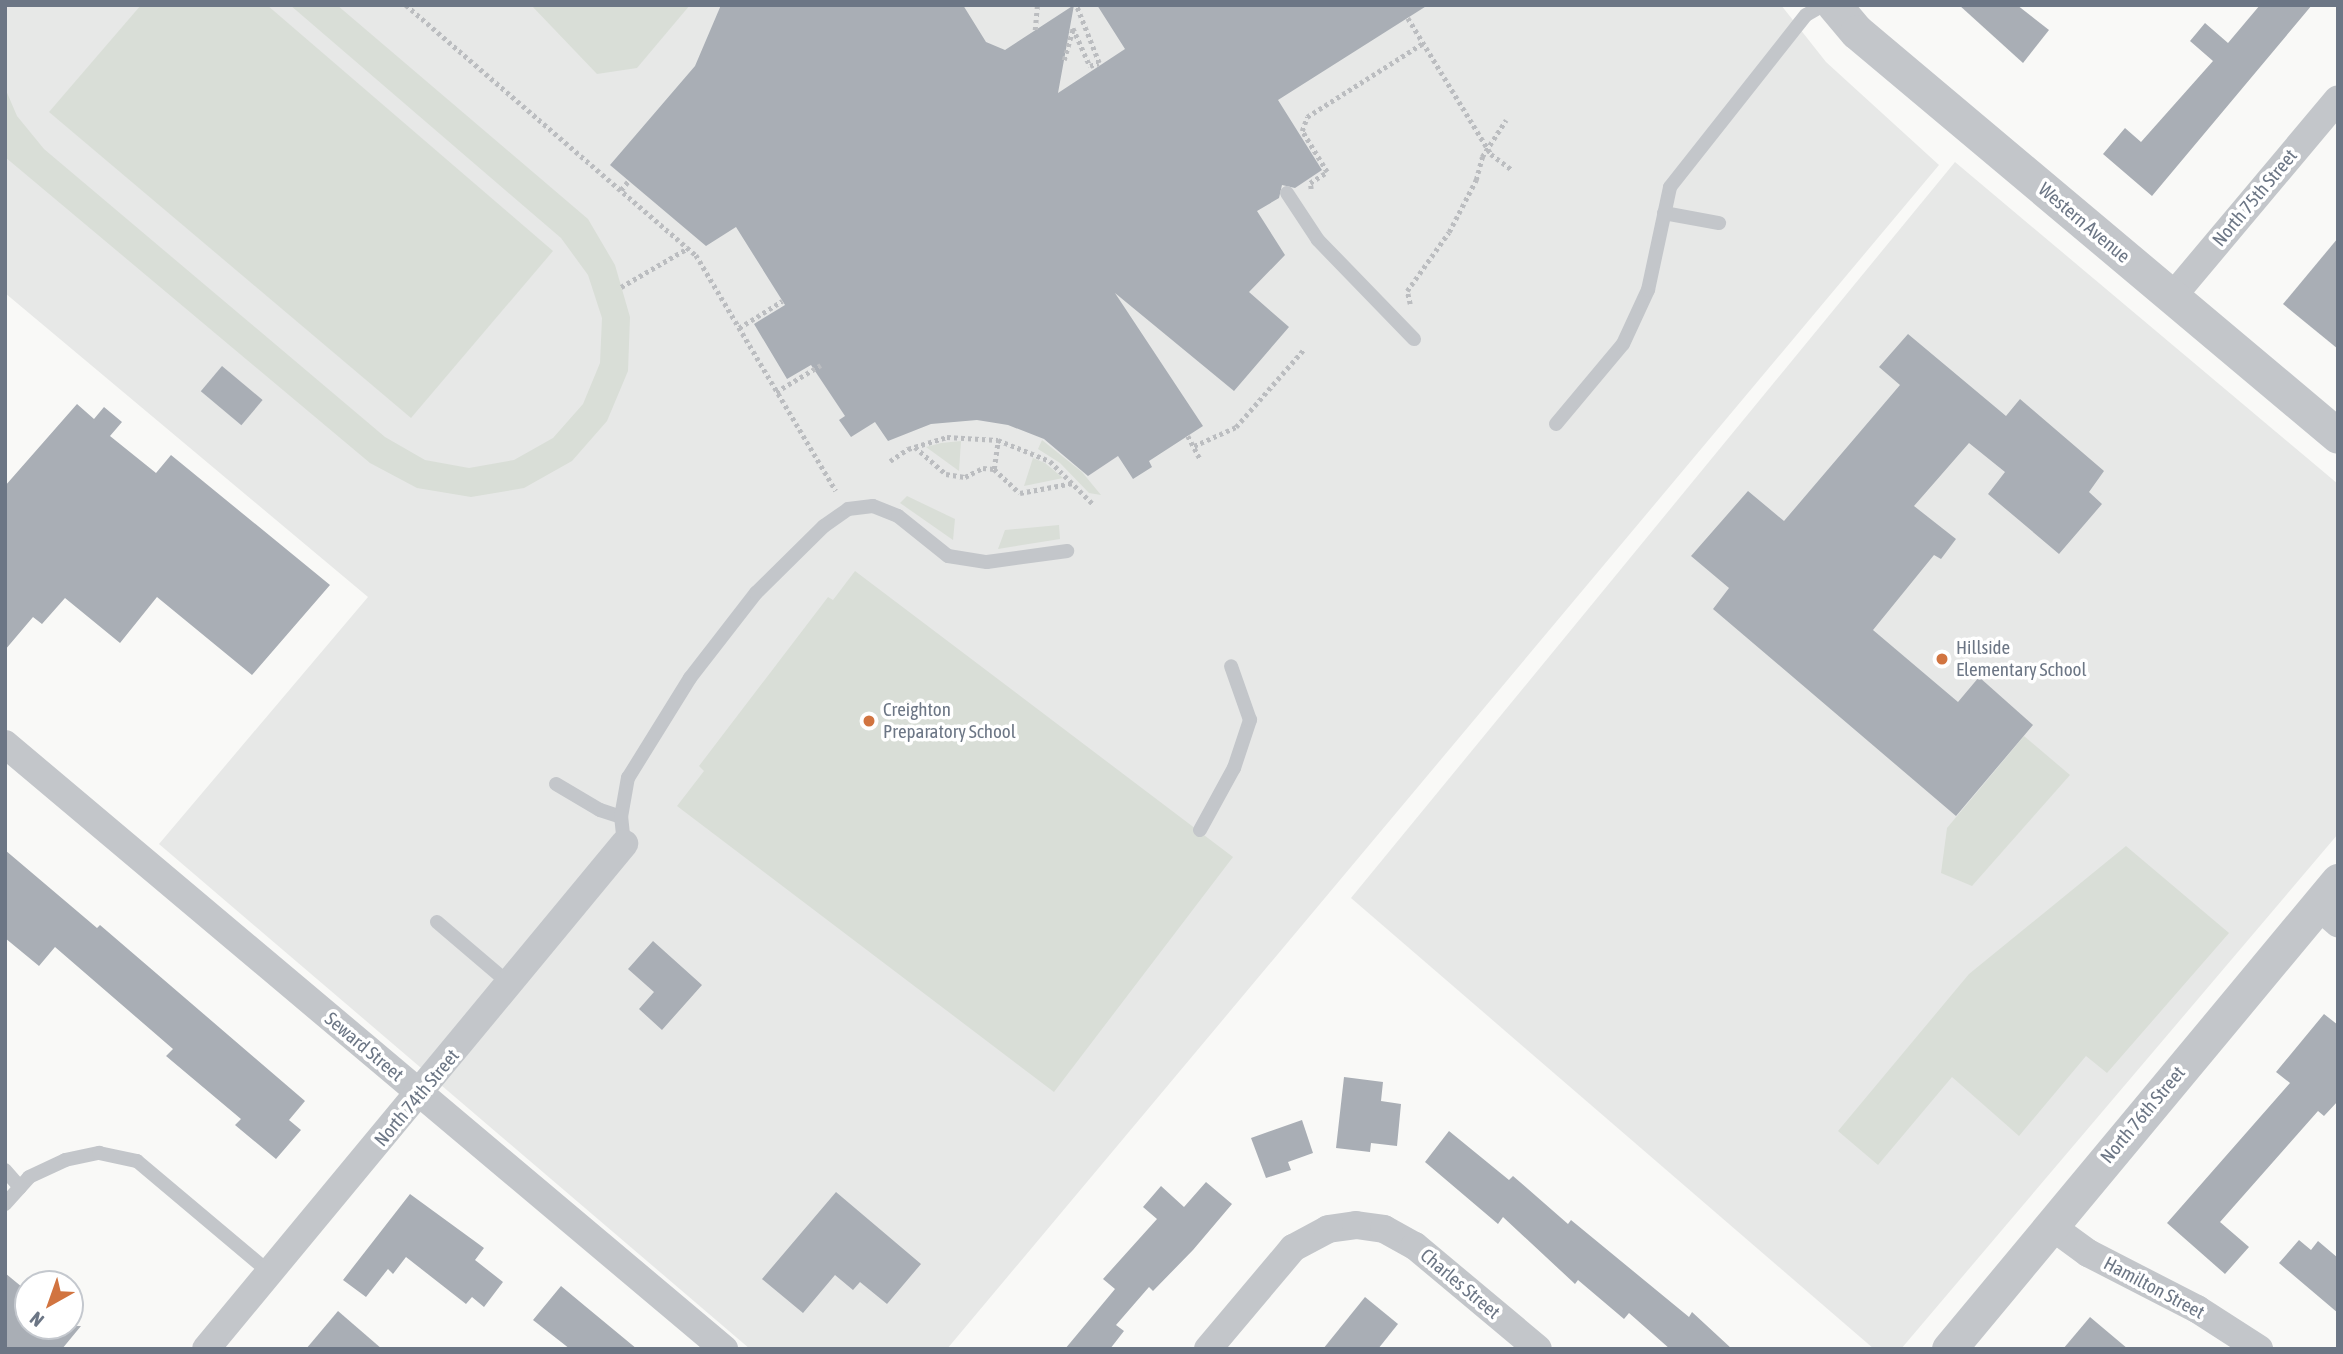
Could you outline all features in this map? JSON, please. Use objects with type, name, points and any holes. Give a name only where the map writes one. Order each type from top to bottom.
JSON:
[{"type":"street","name":"Western Avenue","points":[[1835,5],[1857,32],[2338,436]]},
{"type":"street","name":"North 75th Street","points":[[2172,297],[2338,99]]},
{"type":"street","name":"Seward Street","points":[[5,744],[717,1347]]},
{"type":"street","name":"North 74th Street","points":[[206,1349],[511,985],[623,831]]},
{"type":"street","name":"North 76th Street","points":[[1949,1349],[2051,1226],[2331,903]]},
{"type":"street","name":"Charles Street","points":[[1208,1349],[1293,1248],[1311,1236],[1356,1225],[1384,1229],[1415,1246],[1538,1349]]},
{"type":"street","name":"Hamilton Street","points":[[2051,1226],[2088,1253],[2197,1308],[2259,1349]]},
{"type":"lane","points":[[1556,424],[1623,344],[1648,290],[1670,187],[1693,153],[1806,15],[1823,5]]},
{"type":"lane","points":[[1291,199],[1318,240],[1414,339]]},
{"type":"lane","points":[[1664,213],[1719,223]]},
{"type":"lane","points":[[623,831],[628,778],[690,678],[756,593],[824,526],[848,509],[873,506],[898,516],[948,556],[987,562],[1067,551]]},
{"type":"lane","points":[[1200,830],[1234,768],[1250,720],[1231,666]]},
{"type":"lane","points":[[556,784],[600,810],[623,831]]},
{"type":"lane","points":[[438,922],[511,985]]},
{"type":"lane","points":[[5,1203],[29,1177],[65,1160],[99,1153],[137,1161],[270,1273]]},
{"type":"lane","points":[[5,1170],[20,1187]]},
{"type":"path","points":[[406,5],[688,248],[840,498]]},
{"type":"path","points":[[1035,30],[1037,5]]},
{"type":"path","points":[[1064,60],[1073,28],[1090,66],[1099,64],[1076,5]]},
{"type":"path","points":[[1408,18],[1487,147],[1511,169]]},
{"type":"path","points":[[1291,199],[1311,194],[1310,183],[1327,172],[1302,131],[1307,117],[1423,43]]},
{"type":"path","points":[[1413,315],[1407,291],[1454,223],[1487,147],[1506,120]]},
{"type":"path","points":[[621,190],[629,180]]},
{"type":"path","points":[[621,287],[688,248]]},
{"type":"path","points":[[739,328],[782,301]]},
{"type":"path","points":[[1194,446],[1236,426],[1304,349]]},
{"type":"path","points":[[776,392],[821,365]]},
{"type":"path","points":[[1188,436],[1200,459]]},
{"type":"path","points":[[890,461],[915,447],[947,437],[998,440],[1034,452],[1073,482],[1094,505]]},
{"type":"path","points":[[994,469],[998,440]]},
{"type":"path","points":[[915,447],[936,468],[956,477],[994,469]]},
{"type":"path","points":[[994,469],[1020,493],[1073,482]]},
{"type":"shaded area","name":"Creighton Preparatory School","points":[[5,5],[1781,5],[1826,62],[1939,165],[947,1349],[750,1349],[159,844],[368,597],[5,293]]},
{"type":"shaded area","points":[[141,5],[267,5],[553,251],[411,418],[49,112]]},
{"type":"shaded area","points":[[290,5],[337,5],[588,219],[615,265],[630,317],[628,371],[607,421],[572,461],[524,488],[471,497],[417,488],[370,463],[5,157],[5,88],[17,116],[44,149],[385,437],[425,460],[469,468],[514,460],[553,438],[583,404],[600,363],[602,318],[588,275],[561,238]]},
{"type":"shaded area","points":[[531,5],[690,5],[637,68],[597,74]]},
{"type":"shaded area","name":"Hillside Elementary School","points":[[1955,162],[2338,484],[2338,834],[1901,1349],[1874,1349],[1351,898]]},
{"type":"shaded area","points":[[1042,440],[1082,472],[1101,495],[1089,493],[1060,463],[1038,449]]},
{"type":"shaded area","points":[[961,441],[959,471],[926,447],[941,443]]},
{"type":"shaded area","points":[[1033,458],[1045,463],[1063,478],[1024,486]]},
{"type":"shaded area","points":[[907,496],[955,519],[953,540],[900,503]]},
{"type":"shaded area","points":[[1059,525],[1060,539],[998,549],[1005,530]]},
{"type":"shaded area","points":[[855,571],[1233,857],[1054,1092],[677,806],[704,771],[699,766],[828,597],[833,600]]},
{"type":"shaded area","points":[[2024,736],[2070,775],[1972,886],[1941,873],[1947,828]]},
{"type":"shaded area","points":[[2126,846],[2229,933],[2107,1073],[2086,1056],[2019,1136],[1952,1077],[1878,1165],[1838,1131],[1969,974]]},
{"type":"building","points":[[721,5],[963,5],[986,42],[1005,50],[1074,5],[1058,93],[1125,49],[1097,5],[1428,5],[1278,100],[1322,170],[1295,188],[1282,185],[1279,198],[1257,211],[1285,255],[1249,292],[1289,327],[1234,391],[1115,293],[1203,426],[1149,461],[1152,467],[1133,479],[1118,456],[1088,476],[1044,439],[1008,425],[977,420],[931,424],[888,441],[875,422],[851,437],[839,420],[845,416],[811,365],[787,379],[754,324],[785,305],[736,227],[706,246],[610,165],[695,66]]},
{"type":"building","points":[[1959,5],[2017,5],[2049,30],[2023,63]]},
{"type":"building","points":[[2260,5],[2312,5],[2152,196],[2103,154],[2125,128],[2141,142],[2213,61],[2190,41],[2205,23],[2228,43]]},
{"type":"building","points":[[2338,238],[2338,349],[2283,304]]},
{"type":"building","points":[[1908,334],[2006,416],[2020,399],[2104,471],[2089,492],[2102,504],[2059,554],[1988,494],[2005,472],[1969,443],[1914,506],[1956,539],[1941,559],[1934,555],[1873,630],[1958,702],[1979,677],[2033,725],[1956,816],[1713,609],[1729,588],[1691,556],[1748,491],[1784,521],[1900,385],[1879,367]]},
{"type":"building","points":[[222,366],[263,400],[241,425],[201,391]]},
{"type":"building","points":[[77,404],[94,419],[104,407],[122,422],[110,436],[156,473],[171,455],[330,585],[252,675],[157,597],[120,643],[65,598],[42,624],[33,617],[5,650],[5,486]]},
{"type":"building","points":[[5,850],[97,928],[100,925],[305,1101],[289,1120],[301,1130],[276,1159],[235,1125],[241,1119],[166,1056],[173,1049],[55,947],[39,966],[5,938]]},
{"type":"building","points":[[653,941],[702,985],[662,1030],[639,1009],[654,992],[628,969]]},
{"type":"building","points":[[2324,1014],[2338,1025],[2338,1101],[2324,1116],[2318,1111],[2220,1222],[2249,1247],[2225,1274],[2167,1223],[2290,1083],[2276,1072]]},
{"type":"building","points":[[1344,1077],[1383,1082],[1381,1101],[1401,1104],[1397,1146],[1371,1143],[1370,1152],[1336,1148]]},
{"type":"building","points":[[1302,1120],[1313,1153],[1288,1162],[1291,1170],[1266,1178],[1251,1138]]},
{"type":"building","points":[[1449,1131],[1509,1180],[1513,1176],[1568,1224],[1571,1220],[1689,1317],[1692,1312],[1732,1349],[1670,1349],[1629,1313],[1624,1319],[1578,1280],[1575,1284],[1503,1217],[1498,1224],[1425,1162]]},
{"type":"building","points":[[1206,1182],[1232,1204],[1193,1250],[1153,1291],[1149,1287],[1116,1325],[1124,1331],[1110,1349],[1065,1349],[1115,1289],[1103,1279],[1157,1219],[1143,1207],[1161,1186],[1184,1207]]},
{"type":"building","points":[[836,1192],[921,1264],[887,1304],[860,1282],[853,1290],[835,1275],[803,1313],[762,1279]]},
{"type":"building","points":[[410,1194],[484,1248],[475,1260],[503,1282],[484,1307],[472,1297],[466,1304],[406,1257],[393,1274],[388,1269],[366,1297],[343,1280]]},
{"type":"building","points":[[2299,1240],[2311,1250],[2318,1241],[2338,1258],[2338,1313],[2279,1263]]},
{"type":"building","points":[[5,1273],[14,1280],[14,1340],[69,1340],[62,1349],[5,1349]]},
{"type":"building","points":[[561,1286],[637,1349],[570,1349],[533,1320]]},
{"type":"building","points":[[1365,1297],[1398,1324],[1378,1349],[1323,1349]]},
{"type":"building","points":[[338,1311],[382,1349],[306,1349]]},
{"type":"building","points":[[2090,1317],[2128,1349],[2063,1349]]},
{"type":"place","name":"Hillside Elementary School","points":[[1942,659]]},
{"type":"place","name":"Creighton Preparatory School","points":[[869,721]]}]
